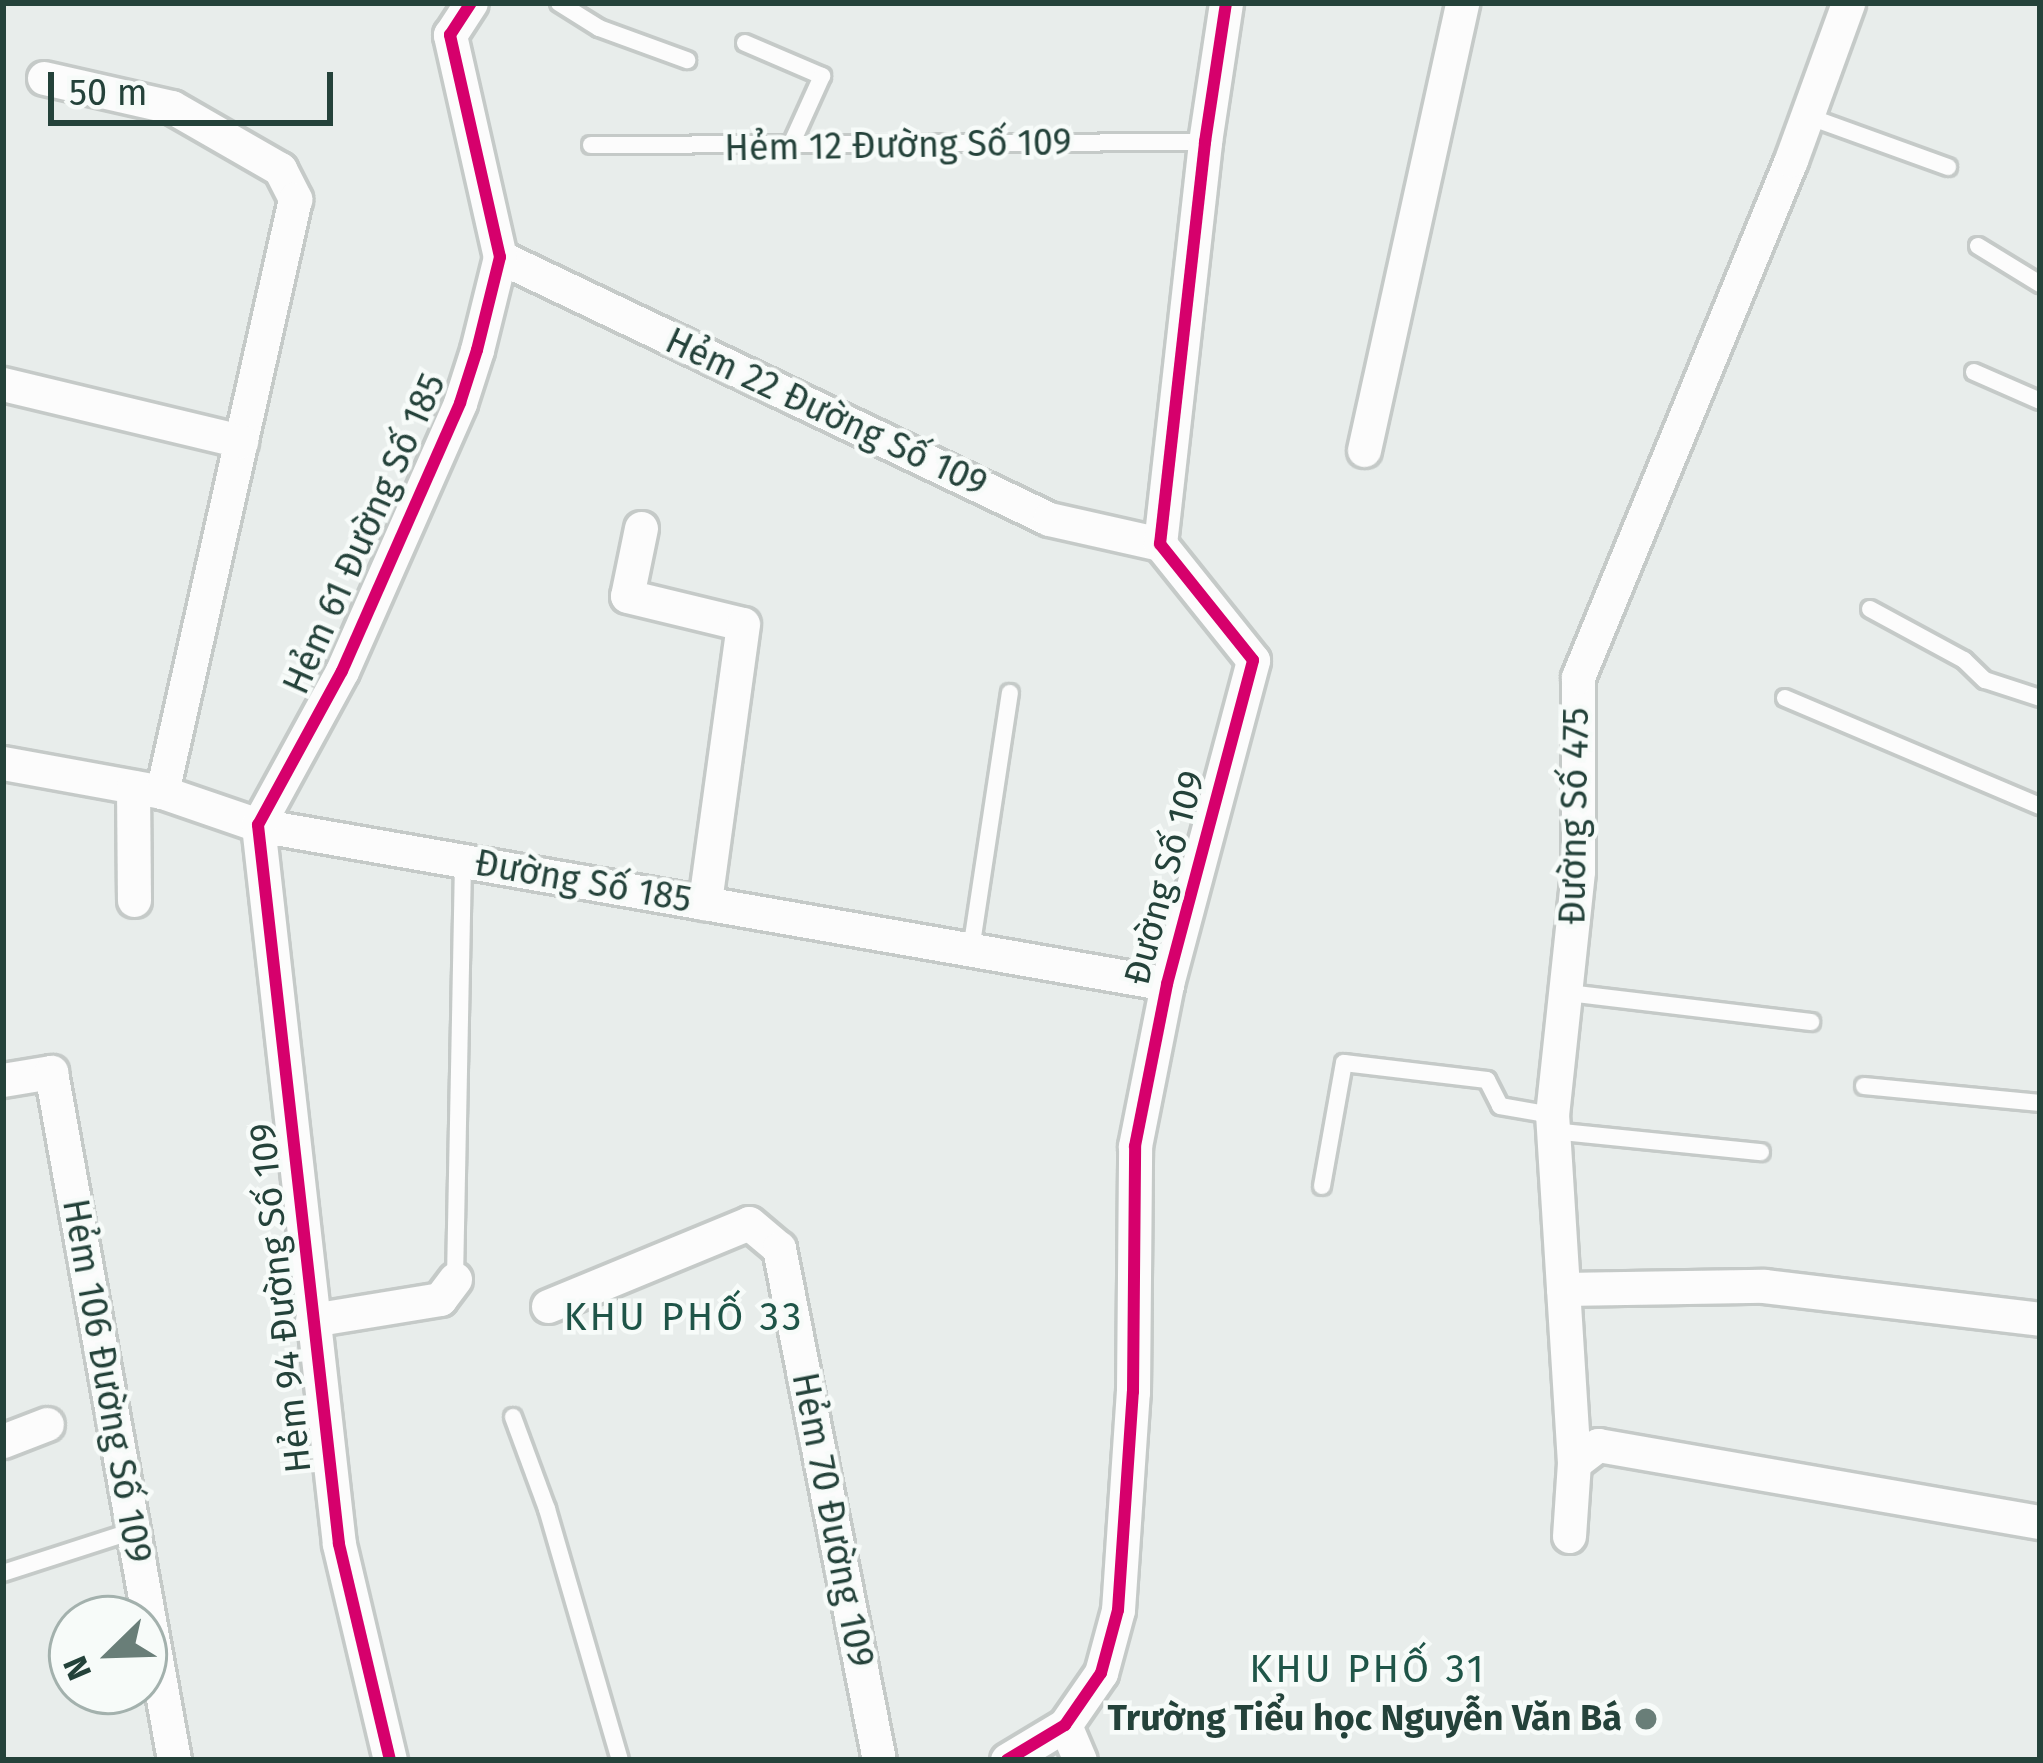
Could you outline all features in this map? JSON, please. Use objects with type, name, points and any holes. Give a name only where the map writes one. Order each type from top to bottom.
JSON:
[{"type":"street","points":[[471,3],[450,34],[500,257]]},
{"type":"street","points":[[1160,544],[1204,142],[1226,3]]},
{"type":"street","points":[[1364,450],[1462,3]]},
{"type":"street","name":"Đường Số 475","points":[[1569,1535],[1574,1463],[1552,1123],[1578,871],[1578,677],[1807,116],[1848,3]]},
{"type":"street","points":[[44,77],[172,107],[280,169],[295,199],[241,441],[148,790],[134,900]]},
{"type":"street","name":"Hẻm 22 Đường Số 109","points":[[500,257],[1049,519],[1160,544]]},
{"type":"street","name":"Hẻm 61 Đường Số 185","points":[[258,825],[342,671],[460,403],[500,257]]},
{"type":"street","points":[[3,384],[241,441]]},
{"type":"street","points":[[641,528],[627,596],[743,624],[705,903]]},
{"type":"street","name":"Đường Số 109","points":[[1007,1760],[1065,1725],[1101,1673],[1118,1610],[1133,1392],[1135,1146],[1167,984],[1253,660],[1160,544]]},
{"type":"street","name":"Đường Số 185","points":[[3,763],[148,790],[258,825],[1167,984]]},
{"type":"street","name":"Hẻm 94 Đường Số 109","points":[[258,825],[339,1544],[390,1760]]},
{"type":"street","name":"Hẻm 106 Đường Số 109","points":[[3,1080],[51,1072],[174,1760]]},
{"type":"street","name":"Hẻm 70 Đường 109","points":[[548,1306],[749,1223],[779,1248],[879,1760]]},
{"type":"street","points":[[312,1320],[440,1299],[455,1279]]},
{"type":"street","points":[[1563,1288],[1764,1286],[2040,1319]]},
{"type":"street","points":[[3,1442],[47,1424]]},
{"type":"street","points":[[1574,1463],[1598,1445],[2040,1522]]},
{"type":"street","points":[[1065,1725],[1080,1760]]},
{"type":"lane","points":[[559,3],[599,28],[688,60]]},
{"type":"lane","points":[[745,43],[822,76],[790,147]]},
{"type":"lane","points":[[1807,116],[1948,167]]},
{"type":"lane","name":"Hẻm 12 Đường Số 109","points":[[591,145],[1204,142]]},
{"type":"lane","points":[[1978,246],[2040,284]]},
{"type":"lane","points":[[1974,372],[2040,401]]},
{"type":"lane","points":[[1870,609],[1964,660],[1985,680],[2040,698]]},
{"type":"lane","points":[[970,950],[1010,693]]},
{"type":"lane","points":[[1785,698],[2040,806]]},
{"type":"lane","points":[[455,1279],[463,860]]},
{"type":"lane","points":[[1568,993],[1810,1022]]},
{"type":"lane","points":[[1322,1186],[1345,1063],[1487,1080],[1500,1106],[1552,1123],[1761,1152]]},
{"type":"lane","points":[[1864,1086],[2040,1102]]},
{"type":"lane","points":[[513,1418],[547,1509],[620,1760]]},
{"type":"lane","points":[[3,1573],[133,1532]]},
{"type":"cycle path","points":[[390,1760],[339,1544],[258,825],[342,671],[460,403],[477,350],[500,257],[450,35],[471,3]]},
{"type":"cycle path","points":[[1007,1760],[1065,1725],[1101,1673],[1118,1610],[1133,1392],[1135,1146],[1167,984],[1253,660],[1160,544],[1205,142],[1226,3]]},
{"type":"place","name":"Trường Tiểu học Nguyễn Văn Bá","points":[[1646,1719]]},
{"type":"district","name":"KHU PHỐ 33","points":[[684,1317]]},
{"type":"district","name":"KHU PHỐ 31","points":[[1368,1669]]}]
